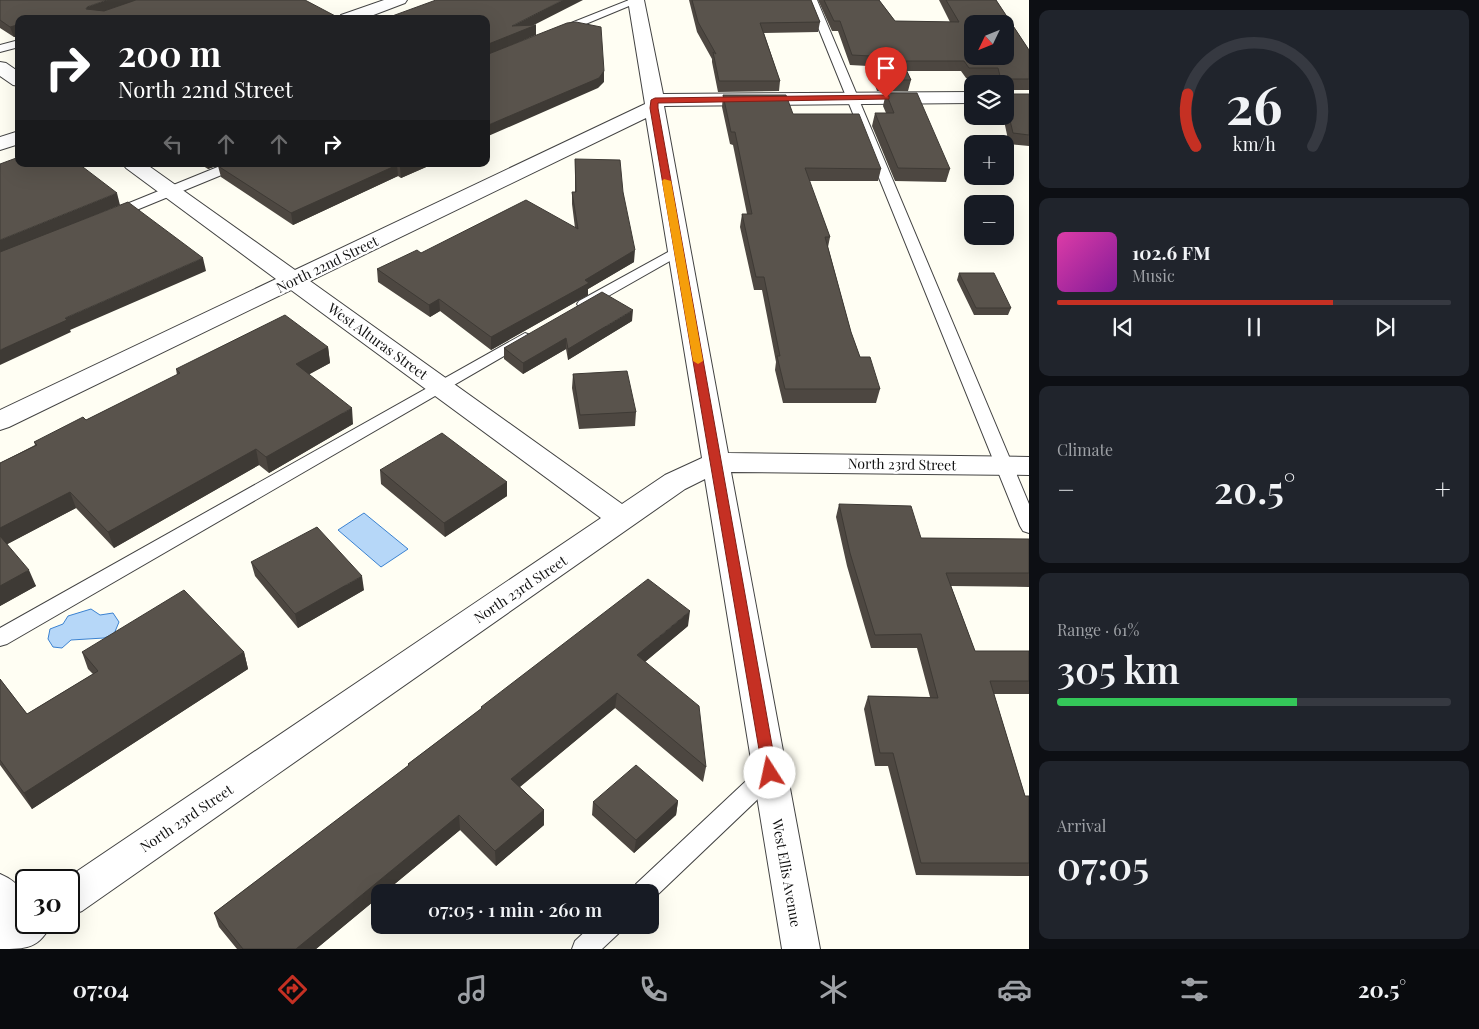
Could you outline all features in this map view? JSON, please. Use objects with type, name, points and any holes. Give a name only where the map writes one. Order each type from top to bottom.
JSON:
[{"type":"street","points":[[361,0],[377,8]]},
{"type":"street","points":[[358,15],[399,0]]},
{"type":"street","name":"West Ellis Avenue","points":[[636,0],[800,949]]},
{"type":"street","points":[[0,67],[15,78]]},
{"type":"street","name":"North 22nd Street","points":[[0,421],[654,104],[852,98],[964,97]]},
{"type":"street","points":[[0,144],[15,138]]},
{"type":"street","name":"West Alturas Street","points":[[138,167],[622,519]]},
{"type":"street","name":"North 23rd Street","points":[[80,890],[675,482],[716,462],[1016,466]]},
{"type":"street","points":[[0,892],[15,924]]},
{"type":"lane","points":[[551,35],[636,0]]},
{"type":"lane","points":[[812,0],[852,98],[1016,466],[1029,526]]},
{"type":"lane","points":[[0,49],[15,44]]},
{"type":"lane","points":[[97,221],[229,167]]},
{"type":"lane","points":[[573,310],[679,250]]},
{"type":"lane","points":[[0,638],[539,330]]},
{"type":"lane","points":[[652,884],[770,773]]},
{"type":"lane","points":[[584,949],[600,934]]},
{"type":"water","points":[[364,513],[408,549],[381,567],[338,530]]},
{"type":"water","points":[[91,609],[100,615],[113,613],[119,622],[114,634],[104,638],[71,640],[62,648],[53,647],[48,639],[50,629],[63,624],[68,616]]},
{"type":"building","points":[[0,0],[107,0],[86,9],[104,11],[136,0],[305,0],[333,15],[15,15],[15,26],[10,27],[0,20]]},
{"type":"building","points":[[436,0],[563,0],[512,26],[536,25],[490,43],[490,15],[395,15]]},
{"type":"building","points":[[692,0],[811,0],[820,22],[760,23],[780,81],[719,81],[713,52],[716,54],[698,22]]},
{"type":"building","points":[[824,0],[879,0],[895,21],[959,22],[946,0],[996,0],[1006,15],[964,15],[964,61],[902,61],[911,80],[880,80],[870,56],[852,55],[840,21],[834,21]]},
{"type":"building","points":[[576,22],[601,27],[604,71],[599,78],[490,124],[490,53],[567,23]]},
{"type":"building","points":[[1014,27],[1029,50],[1029,79],[1014,79],[1014,75],[1000,75],[998,68],[969,68],[967,65],[1014,65]]},
{"type":"building","points":[[886,93],[917,93],[950,169],[898,168],[875,113],[894,113]]},
{"type":"building","points":[[1014,94],[1029,94],[1029,135],[1013,133],[1011,125],[1014,125]]},
{"type":"building","points":[[723,95],[786,95],[793,114],[859,114],[881,169],[805,168],[830,237],[825,237],[851,332],[860,357],[870,357],[880,389],[785,389],[777,356],[780,356],[764,277],[756,277],[742,214],[752,214],[735,132],[731,132]]},
{"type":"building","points":[[15,158],[15,167],[83,167],[117,193],[0,240],[0,164]]},
{"type":"building","points":[[575,159],[620,160],[623,192],[635,250],[585,280],[589,283],[491,337],[439,299],[429,305],[377,269],[417,250],[421,253],[526,200],[578,229],[572,192],[576,192]]},
{"type":"building","points":[[220,167],[393,167],[291,213]]},
{"type":"building","points":[[128,202],[203,258],[65,318],[67,320],[0,350],[0,252]]},
{"type":"building","points":[[959,273],[994,273],[1011,308],[976,308]]},
{"type":"building","points":[[602,292],[633,310],[568,349],[566,338],[523,363],[504,348]]},
{"type":"building","points":[[285,315],[328,347],[296,364],[352,408],[266,457],[256,449],[108,532],[70,492],[0,528],[0,463],[37,445],[34,442],[83,417],[86,420],[180,373],[176,369]]},
{"type":"building","points":[[627,371],[636,412],[580,415],[573,374]]},
{"type":"building","points":[[442,433],[507,482],[444,523],[380,470]]},
{"type":"building","points":[[839,504],[911,506],[921,538],[1029,539],[1029,573],[946,573],[975,651],[1029,651],[1029,681],[990,681],[1025,796],[1029,796],[1029,863],[921,863],[893,753],[880,753],[868,696],[938,698],[921,634],[875,635],[850,553]]},
{"type":"building","points":[[317,527],[362,576],[295,614],[251,562]]},
{"type":"building","points":[[0,536],[29,570],[0,586]]},
{"type":"building","points":[[648,579],[690,611],[637,655],[699,706],[706,767],[617,693],[511,779],[544,810],[495,851],[459,815],[375,884],[371,884],[371,887],[296,949],[243,949],[214,913],[409,765],[481,707]]},
{"type":"building","points":[[184,590],[244,652],[24,793],[0,760],[0,679],[27,714],[98,671],[82,652]]},
{"type":"building","points":[[636,765],[678,801],[636,840],[593,802]]},
{"type":"slow traffic","points":[[667,181],[698,361]]},
{"type":"route","points":[[770,773],[654,108],[655,100],[886,98]]}]
